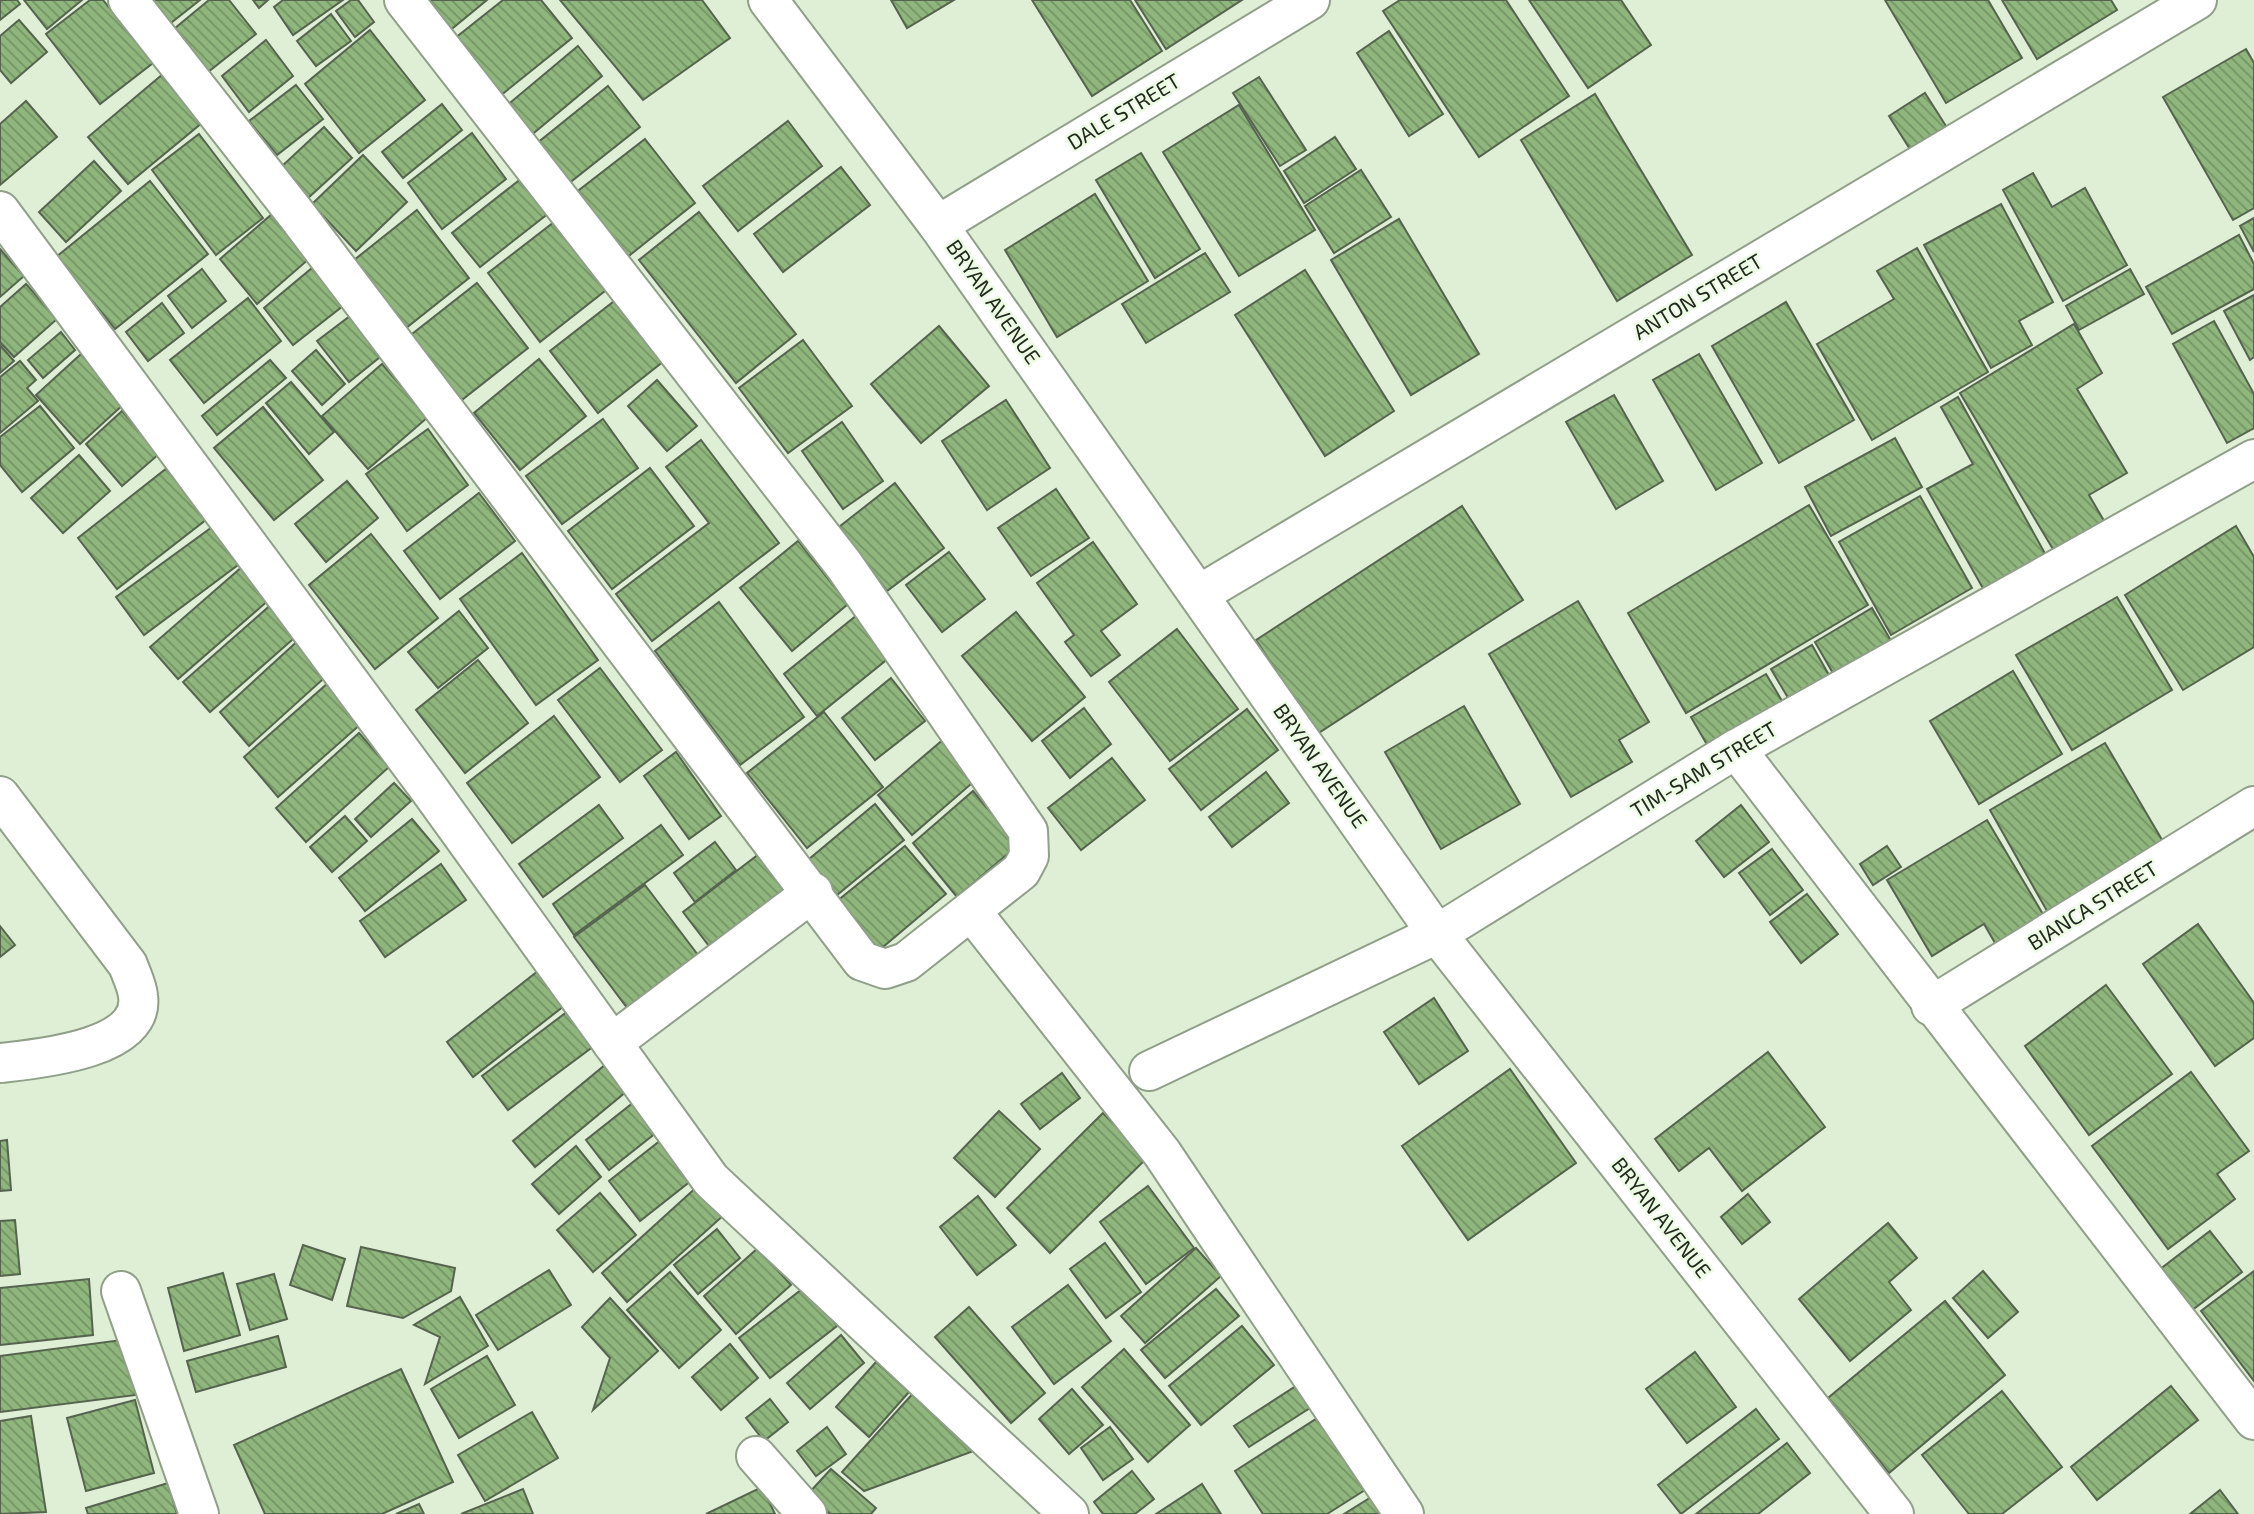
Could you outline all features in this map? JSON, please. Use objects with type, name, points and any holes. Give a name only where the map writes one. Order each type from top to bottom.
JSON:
[{"type":"street","points":[[128,0],[296,214],[863,961],[885,970],[906,962],[1021,871],[1029,856],[1028,831],[844,565],[404,0]]},
{"type":"street","name":"BRYAN AVENUE","points":[[768,0],[938,225],[1437,934],[1894,1514]]},
{"type":"street","name":"DALE STREET","points":[[938,225],[1310,0]]},
{"type":"street","name":"ANTON STREET","points":[[1200,594],[2197,0]]},
{"type":"street","points":[[0,211],[429,789],[712,1180],[1069,1514]]},
{"type":"street","name":"TIM-SAM STREET","points":[[1149,1070],[1437,934],[1736,749],[2254,459]]},
{"type":"street","points":[[1736,749],[1931,1006],[2254,1420]]},
{"type":"street","points":[[0,796],[128,965],[139,998],[130,1025],[103,1042],[62,1056],[0,1063]]},
{"type":"street","name":"BIANCA STREET","points":[[1931,1006],[2254,806]]},
{"type":"street","points":[[612,1043],[813,892]]},
{"type":"street","points":[[972,912],[1162,1153],[1404,1514]]},
{"type":"street","points":[[121,1291],[199,1514]]},
{"type":"street","points":[[756,1456],[807,1514]]},
{"type":"building","points":[[0,0],[17,0],[20,4],[0,20]]},
{"type":"building","points":[[24,0],[82,0],[47,29]]},
{"type":"building","points":[[90,0],[103,0],[153,63],[100,104],[46,34]]},
{"type":"building","points":[[147,0],[200,0],[167,26]]},
{"type":"building","points":[[209,0],[229,0],[256,34],[208,72],[174,29]]},
{"type":"building","points":[[253,0],[268,0],[259,8]]},
{"type":"building","points":[[283,0],[343,0],[293,35],[274,7]]},
{"type":"building","points":[[351,0],[358,0],[374,22],[355,37],[336,11]]},
{"type":"building","points":[[423,0],[487,0],[448,32]]},
{"type":"building","points":[[503,0],[541,0],[572,38],[500,96],[454,39]]},
{"type":"building","points":[[560,0],[702,0],[730,38],[643,100]]},
{"type":"building","points":[[891,0],[954,0],[907,28]]},
{"type":"building","points":[[1032,0],[1130,0],[1162,51],[1092,96]]},
{"type":"building","points":[[1135,0],[1242,0],[1166,49]]},
{"type":"building","points":[[1400,0],[1506,0],[1569,96],[1479,157],[1383,11]]},
{"type":"building","points":[[1529,0],[1621,0],[1651,45],[1588,88]]},
{"type":"building","points":[[1885,0],[1988,0],[2022,58],[1946,103]]},
{"type":"building","points":[[2002,0],[2111,0],[2117,10],[2037,59]]},
{"type":"building","points":[[331,14],[351,41],[316,66],[297,41]]},
{"type":"building","points":[[19,20],[47,52],[11,83],[0,70],[0,36]]},
{"type":"building","points":[[370,30],[425,100],[359,153],[305,84]]},
{"type":"building","points":[[1389,31],[1443,114],[1409,136],[1357,53]]},
{"type":"building","points":[[266,40],[293,76],[249,112],[222,76]]},
{"type":"building","points":[[578,46],[602,76],[529,137],[505,107]]},
{"type":"building","points":[[2246,49],[2254,63],[2254,208],[2233,220],[2163,97]]},
{"type":"building","points":[[163,74],[203,122],[128,184],[88,137]]},
{"type":"building","points":[[1259,77],[1306,150],[1280,166],[1233,93]]},
{"type":"building","points":[[296,85],[323,119],[277,155],[249,121]]},
{"type":"building","points":[[608,86],[640,127],[568,184],[536,144]]},
{"type":"building","points":[[1925,93],[1951,134],[1915,157],[1889,116]]},
{"type":"building","points":[[1595,94],[1692,255],[1617,301],[1521,140]]},
{"type":"building","points":[[26,101],[57,137],[0,185],[0,124]]},
{"type":"building","points":[[442,104],[462,130],[403,178],[382,152]]},
{"type":"building","points":[[1239,105],[1315,230],[1239,276],[1163,152]]},
{"type":"building","points":[[788,121],[822,166],[738,231],[703,186]]},
{"type":"building","points":[[324,127],[352,158],[308,198],[280,168]]},
{"type":"building","points":[[472,133],[506,179],[442,229],[408,183]]},
{"type":"building","points":[[199,134],[263,218],[216,255],[152,170]]},
{"type":"building","points":[[1335,137],[1356,169],[1304,203],[1284,171]]},
{"type":"building","points":[[645,139],[695,203],[625,259],[574,194]]},
{"type":"building","points":[[1141,153],[1200,249],[1155,278],[1096,180]]},
{"type":"building","points":[[363,155],[407,202],[356,251],[312,204]]},
{"type":"building","points":[[94,161],[121,191],[66,242],[39,212]]},
{"type":"building","points":[[841,167],[870,205],[783,272],[754,234]]},
{"type":"building","points":[[1361,170],[1391,217],[1334,253],[1305,206]]},
{"type":"building","points":[[2033,173],[2052,207],[2085,188],[2127,265],[2063,301],[2003,190]]},
{"type":"building","points":[[527,174],[554,209],[480,267],[452,233]]},
{"type":"building","points":[[150,181],[208,254],[115,329],[56,257]]},
{"type":"building","points":[[1095,194],[1148,281],[1057,337],[1005,250]]},
{"type":"building","points":[[2001,204],[2053,302],[2019,321],[2032,345],[1991,368],[1924,245]]},
{"type":"building","points":[[417,210],[469,278],[396,336],[344,268]]},
{"type":"building","points":[[699,212],[796,334],[736,383],[639,260]]},
{"type":"building","points":[[272,214],[310,258],[257,304],[220,259]]},
{"type":"building","points":[[2254,218],[2254,252],[2240,226]]},
{"type":"building","points":[[558,219],[610,287],[540,342],[488,273]]},
{"type":"building","points":[[1399,219],[1479,354],[1411,395],[1331,260]]},
{"type":"building","points":[[2239,235],[2254,264],[2254,289],[2172,334],[2146,287]]},
{"type":"building","points":[[1917,248],[1988,372],[1872,440],[1817,344],[1894,299],[1877,271]]},
{"type":"building","points":[[0,249],[24,276],[0,297]]},
{"type":"building","points":[[1205,253],[1230,292],[1146,343],[1122,304]]},
{"type":"building","points":[[318,263],[348,302],[293,345],[264,308]]},
{"type":"building","points":[[202,269],[226,301],[192,328],[168,296]]},
{"type":"building","points":[[2130,269],[2144,294],[2079,330],[2066,306]]},
{"type":"building","points":[[1305,270],[1394,411],[1325,456],[1235,315]]},
{"type":"building","points":[[477,283],[528,348],[458,403],[407,338]]},
{"type":"building","points":[[26,284],[57,319],[14,357],[0,342],[0,307]]},
{"type":"building","points":[[622,295],[669,357],[598,413],[550,351]]},
{"type":"building","points":[[2254,295],[2254,357],[2250,360],[2224,311]]},
{"type":"building","points":[[248,298],[281,341],[204,403],[170,360]]},
{"type":"building","points":[[1786,302],[1854,420],[1779,463],[1712,346]]},
{"type":"building","points":[[162,303],[184,333],[148,361],[126,332]]},
{"type":"building","points":[[354,313],[385,353],[349,382],[317,341]]},
{"type":"building","points":[[2214,321],[2254,394],[2254,428],[2227,443],[2173,344]]},
{"type":"building","points":[[2074,324],[2102,373],[2077,389],[2127,473],[2089,495],[2107,526],[2057,556],[1960,393]]},
{"type":"building","points":[[939,326],[989,386],[921,443],[871,384]]},
{"type":"building","points":[[61,332],[75,350],[43,378],[28,360]]},
{"type":"building","points":[[803,340],[852,406],[788,453],[739,388]]},
{"type":"building","points":[[0,345],[14,361],[0,373]]},
{"type":"building","points":[[316,350],[345,384],[322,405],[292,371]]},
{"type":"building","points":[[81,354],[125,403],[80,444],[36,395]]},
{"type":"building","points":[[1699,354],[1762,463],[1716,490],[1653,380]]},
{"type":"building","points":[[539,359],[586,416],[520,470],[474,413]]},
{"type":"building","points":[[270,360],[286,378],[217,435],[202,416]]},
{"type":"building","points":[[20,361],[36,380],[27,388],[38,401],[0,433],[0,377]]},
{"type":"building","points":[[382,364],[428,417],[368,469],[322,416]]},
{"type":"building","points":[[657,380],[697,426],[667,451],[628,406]]},
{"type":"building","points":[[291,382],[334,432],[309,454],[266,403]]},
{"type":"building","points":[[1614,395],[1663,481],[1616,509],[1566,422]]},
{"type":"building","points":[[1958,397],[2047,557],[1985,592],[1927,489],[1973,464],[1941,407]]},
{"type":"building","points":[[1006,400],[1050,468],[987,510],[942,441]]},
{"type":"building","points":[[40,406],[74,448],[22,492],[0,465],[0,437]]},
{"type":"building","points":[[263,407],[323,480],[274,520],[214,448]]},
{"type":"building","points":[[122,411],[159,454],[122,486],[86,444]]},
{"type":"building","points":[[603,419],[638,468],[562,524],[526,476]]},
{"type":"building","points":[[842,422],[883,481],[843,509],[802,451]]},
{"type":"building","points":[[428,429],[468,485],[407,531],[366,474]]},
{"type":"building","points":[[1895,438],[1922,487],[1831,536],[1805,487]]},
{"type":"building","points":[[701,440],[779,543],[652,641],[616,594],[709,523],[666,467]]},
{"type":"building","points":[[79,455],[110,491],[63,533],[31,498]]},
{"type":"building","points":[[167,468],[207,519],[117,589],[78,538]]},
{"type":"building","points":[[650,468],[694,526],[612,589],[568,531]]},
{"type":"building","points":[[347,481],[378,518],[326,562],[295,524]]},
{"type":"building","points":[[895,483],[944,548],[887,591],[839,527]]},
{"type":"building","points":[[1056,489],[1089,538],[1031,576],[998,528]]},
{"type":"building","points":[[479,493],[515,541],[440,599],[404,551]]},
{"type":"building","points":[[1920,496],[1972,588],[1891,635],[1839,542]]},
{"type":"building","points":[[1809,505],[1868,605],[1686,713],[1628,613]]},
{"type":"building","points":[[1462,506],[1523,600],[1317,734],[1256,640]]},
{"type":"building","points":[[215,525],[242,562],[144,635],[116,597]]},
{"type":"building","points":[[2236,526],[2254,557],[2254,647],[2183,690],[2125,595]]},
{"type":"building","points":[[371,534],[438,618],[375,669],[309,585]]},
{"type":"building","points":[[798,541],[848,604],[792,651],[740,588]]},
{"type":"building","points":[[1093,542],[1137,604],[1101,631],[1120,655],[1091,676],[1065,642],[1074,635],[1037,583]]},
{"type":"building","points":[[949,552],[985,599],[942,632],[906,585]]},
{"type":"building","points":[[522,553],[598,660],[536,705],[460,599]]},
{"type":"building","points":[[243,566],[270,599],[178,679],[150,647]]},
{"type":"building","points":[[2117,597],[2172,690],[2072,750],[2016,655]]},
{"type":"building","points":[[1578,601],[1649,722],[1619,740],[1632,762],[1571,797],[1489,654]]},
{"type":"building","points":[[719,602],[804,717],[740,765],[655,651]]},
{"type":"building","points":[[273,603],[300,633],[210,712],[183,682]]},
{"type":"building","points":[[1872,608],[1894,646],[1837,680],[1815,642]]},
{"type":"building","points":[[459,611],[488,648],[438,688],[408,652]]},
{"type":"building","points":[[862,611],[895,653],[817,716],[784,674]]},
{"type":"building","points":[[1016,612],[1085,697],[1032,741],[962,656]]},
{"type":"building","points":[[1177,629],[1238,709],[1170,761],[1109,682]]},
{"type":"building","points":[[302,637],[332,671],[249,746],[220,712]]},
{"type":"building","points":[[1812,645],[1834,684],[1794,708],[1771,669]]},
{"type":"building","points":[[478,660],[528,723],[465,773],[416,710]]},
{"type":"building","points":[[600,668],[662,750],[620,782],[558,700]]},
{"type":"building","points":[[2013,671],[2062,754],[1979,804],[1930,721]]},
{"type":"building","points":[[1766,674],[1788,711],[1713,755],[1691,717]]},
{"type":"building","points":[[891,678],[925,721],[875,760],[842,718]]},
{"type":"building","points":[[328,683],[362,723],[278,797],[244,757]]},
{"type":"building","points":[[1464,706],[1520,804],[1441,849],[1385,752]]},
{"type":"building","points":[[1084,708],[1111,744],[1070,778],[1042,741]]},
{"type":"building","points":[[1247,709],[1278,750],[1201,810],[1169,769]]},
{"type":"building","points":[[824,712],[883,787],[807,848],[747,773]]},
{"type":"building","points":[[554,716],[600,777],[512,843],[467,783]]},
{"type":"building","points":[[359,733],[389,767],[306,842],[276,808]]},
{"type":"building","points":[[945,738],[978,778],[912,835],[878,795]]},
{"type":"building","points":[[2105,743],[2168,850],[2051,918],[1990,810]]},
{"type":"building","points":[[676,752],[721,816],[689,839],[644,776]]},
{"type":"building","points":[[1112,758],[1145,800],[1081,850],[1048,808]]},
{"type":"building","points":[[1266,772],[1289,803],[1232,847],[1209,817]]},
{"type":"building","points":[[394,783],[411,801],[371,837],[355,819]]},
{"type":"building","points":[[973,791],[1018,845],[957,897],[913,843]]},
{"type":"building","points":[[875,804],[904,840],[837,895],[808,860]]},
{"type":"building","points":[[599,805],[623,838],[543,897],[519,864]]},
{"type":"building","points":[[1741,805],[1769,842],[1724,877],[1696,841]]},
{"type":"building","points":[[345,816],[367,841],[332,872],[310,847]]},
{"type":"building","points":[[412,819],[439,851],[365,911],[339,878]]},
{"type":"building","points":[[1987,820],[2050,926],[2002,955],[1984,924],[1932,956],[1887,880]]},
{"type":"building","points":[[661,825],[683,855],[574,935],[553,904]]},
{"type":"building","points":[[715,842],[736,870],[695,902],[674,873]]},
{"type":"building","points":[[905,846],[946,894],[877,952],[836,902]]},
{"type":"building","points":[[1887,846],[1901,867],[1873,885],[1860,864]]},
{"type":"building","points":[[1772,849],[1803,890],[1770,915],[1739,873]]},
{"type":"building","points":[[759,854],[795,902],[719,959],[683,912]]},
{"type":"building","points":[[441,864],[466,900],[385,957],[360,921]]},
{"type":"building","points":[[645,885],[701,959],[631,1013],[574,937]]},
{"type":"building","points":[[1807,894],[1838,934],[1801,963],[1770,922]]},
{"type":"building","points":[[2198,924],[2254,1003],[2254,1038],[2215,1066],[2143,964]]},
{"type":"building","points":[[0,926],[15,945],[0,957]]},
{"type":"building","points":[[538,971],[564,1006],[473,1077],[447,1042]]},
{"type":"building","points":[[2106,985],[2172,1074],[2089,1135],[2025,1046]]},
{"type":"building","points":[[1434,998],[1468,1051],[1419,1084],[1384,1032]]},
{"type":"building","points":[[572,1008],[598,1043],[508,1110],[482,1076]]},
{"type":"building","points":[[1768,1052],[1825,1127],[1742,1191],[1709,1148],[1679,1171],[1655,1139]]},
{"type":"building","points":[[611,1060],[633,1086],[535,1167],[513,1141]]},
{"type":"building","points":[[1510,1069],[1576,1163],[1468,1240],[1402,1146]]},
{"type":"building","points":[[2191,1072],[2249,1151],[2217,1174],[2235,1199],[2168,1249],[2092,1146]]},
{"type":"building","points":[[1062,1073],[1080,1098],[1040,1129],[1021,1104]]},
{"type":"building","points":[[634,1102],[657,1132],[609,1170],[586,1140]]},
{"type":"building","points":[[999,1111],[1040,1149],[995,1197],[954,1158]]},
{"type":"building","points":[[1103,1113],[1147,1158],[1050,1253],[1007,1208]]},
{"type":"building","points":[[7,1140],[11,1190],[0,1191],[0,1141]]},
{"type":"building","points":[[661,1140],[692,1180],[640,1221],[609,1181]]},
{"type":"building","points":[[576,1146],[601,1177],[559,1214],[532,1184]]},
{"type":"building","points":[[699,1185],[725,1214],[627,1302],[602,1273]]},
{"type":"building","points":[[1148,1186],[1194,1248],[1146,1284],[1100,1222]]},
{"type":"building","points":[[600,1193],[636,1235],[593,1272],[557,1230]]},
{"type":"building","points":[[1748,1194],[1770,1222],[1742,1244],[1721,1217]]},
{"type":"building","points":[[978,1196],[1016,1245],[977,1275],[940,1227]]},
{"type":"building","points":[[15,1220],[20,1274],[0,1276],[0,1221]]},
{"type":"building","points":[[1888,1223],[1917,1258],[1889,1282],[1911,1310],[1850,1361],[1799,1299]]},
{"type":"building","points":[[717,1229],[740,1258],[698,1294],[674,1265]]},
{"type":"building","points":[[2210,1231],[2242,1272],[2191,1311],[2159,1270]]},
{"type":"building","points":[[1105,1243],[1141,1292],[1106,1318],[1070,1269]]},
{"type":"building","points":[[303,1245],[345,1259],[332,1300],[290,1285]]},
{"type":"building","points":[[361,1247],[455,1268],[451,1291],[403,1318],[347,1306]]},
{"type":"building","points":[[758,1248],[791,1285],[736,1334],[704,1296]]},
{"type":"building","points":[[1196,1248],[1221,1276],[1145,1343],[1121,1316]]},
{"type":"building","points":[[549,1270],[571,1305],[498,1350],[476,1315]]},
{"type":"building","points":[[1983,1271],[2018,1312],[1988,1338],[1953,1298]]},
{"type":"building","points":[[2254,1271],[2254,1381],[2201,1311]]},
{"type":"building","points":[[670,1272],[721,1330],[679,1368],[627,1310]]},
{"type":"building","points":[[223,1273],[240,1335],[184,1351],[168,1288]]},
{"type":"building","points":[[274,1274],[287,1319],[250,1330],[237,1284]]},
{"type":"building","points":[[89,1279],[93,1335],[0,1345],[0,1288]]},
{"type":"building","points":[[1068,1285],[1111,1341],[1054,1384],[1012,1327]]},
{"type":"building","points":[[806,1286],[837,1326],[770,1378],[739,1338]]},
{"type":"building","points":[[1216,1289],[1239,1316],[1165,1378],[1141,1350]]},
{"type":"building","points":[[460,1297],[488,1346],[425,1384],[440,1337],[414,1325]]},
{"type":"building","points":[[610,1298],[658,1351],[593,1410],[610,1358],[582,1327]]},
{"type":"building","points":[[1945,1301],[2005,1375],[1889,1473],[1828,1398]]},
{"type":"building","points":[[969,1307],[1045,1393],[1011,1423],[935,1337]]},
{"type":"building","points":[[1242,1326],[1274,1365],[1201,1425],[1169,1386]]},
{"type":"building","points":[[841,1335],[864,1363],[810,1409],[787,1383]]},
{"type":"building","points":[[278,1336],[286,1367],[196,1392],[187,1361]]},
{"type":"building","points":[[129,1339],[136,1395],[0,1412],[0,1356]]},
{"type":"building","points":[[730,1344],[758,1378],[721,1410],[692,1377]]},
{"type":"building","points":[[1124,1349],[1190,1425],[1148,1462],[1082,1387]]},
{"type":"building","points":[[1695,1352],[1736,1407],[1687,1443],[1646,1389]]},
{"type":"building","points":[[487,1356],[515,1405],[459,1438],[431,1389]]},
{"type":"building","points":[[876,1362],[909,1392],[869,1437],[836,1407]]},
{"type":"building","points":[[401,1369],[453,1482],[382,1514],[265,1514],[234,1445]]},
{"type":"building","points":[[1296,1386],[1310,1408],[1249,1447],[1234,1426]]},
{"type":"building","points":[[2171,1386],[2198,1420],[2097,1500],[2071,1467]]},
{"type":"building","points":[[917,1389],[982,1448],[864,1491],[842,1472]]},
{"type":"building","points":[[1072,1389],[1103,1425],[1069,1454],[1039,1419]]},
{"type":"building","points":[[2002,1391],[2062,1467],[2002,1514],[1969,1514],[1922,1455]]},
{"type":"building","points":[[770,1399],[788,1422],[764,1441],[746,1418]]},
{"type":"building","points":[[135,1400],[154,1473],[86,1491],[67,1418]]},
{"type":"building","points":[[1756,1409],[1779,1439],[1681,1514],[1658,1485]]},
{"type":"building","points":[[532,1412],[558,1458],[485,1501],[458,1455]]},
{"type":"building","points":[[31,1416],[46,1512],[0,1514],[0,1421]]},
{"type":"building","points":[[1319,1417],[1365,1490],[1327,1514],[1263,1514],[1235,1471]]},
{"type":"building","points":[[827,1427],[846,1454],[816,1476],[797,1451]]},
{"type":"building","points":[[1110,1427],[1133,1459],[1103,1480],[1081,1448]]},
{"type":"building","points":[[1787,1443],[1810,1473],[1758,1514],[1696,1514]]},
{"type":"building","points":[[831,1469],[876,1508],[871,1514],[830,1514],[808,1494]]},
{"type":"building","points":[[1132,1471],[1154,1499],[1135,1514],[1103,1514],[1094,1502]]},
{"type":"building","points":[[168,1483],[177,1514],[88,1514],[86,1508]]},
{"type":"building","points":[[1202,1484],[1221,1514],[1156,1514]]},
{"type":"building","points":[[762,1487],[775,1514],[706,1514]]},
{"type":"building","points":[[523,1489],[533,1514],[461,1514]]},
{"type":"building","points":[[1384,1489],[1400,1514],[1344,1514]]},
{"type":"building","points":[[2220,1490],[2238,1514],[2190,1514]]},
{"type":"building","points":[[419,1504],[424,1514],[396,1514]]}]
